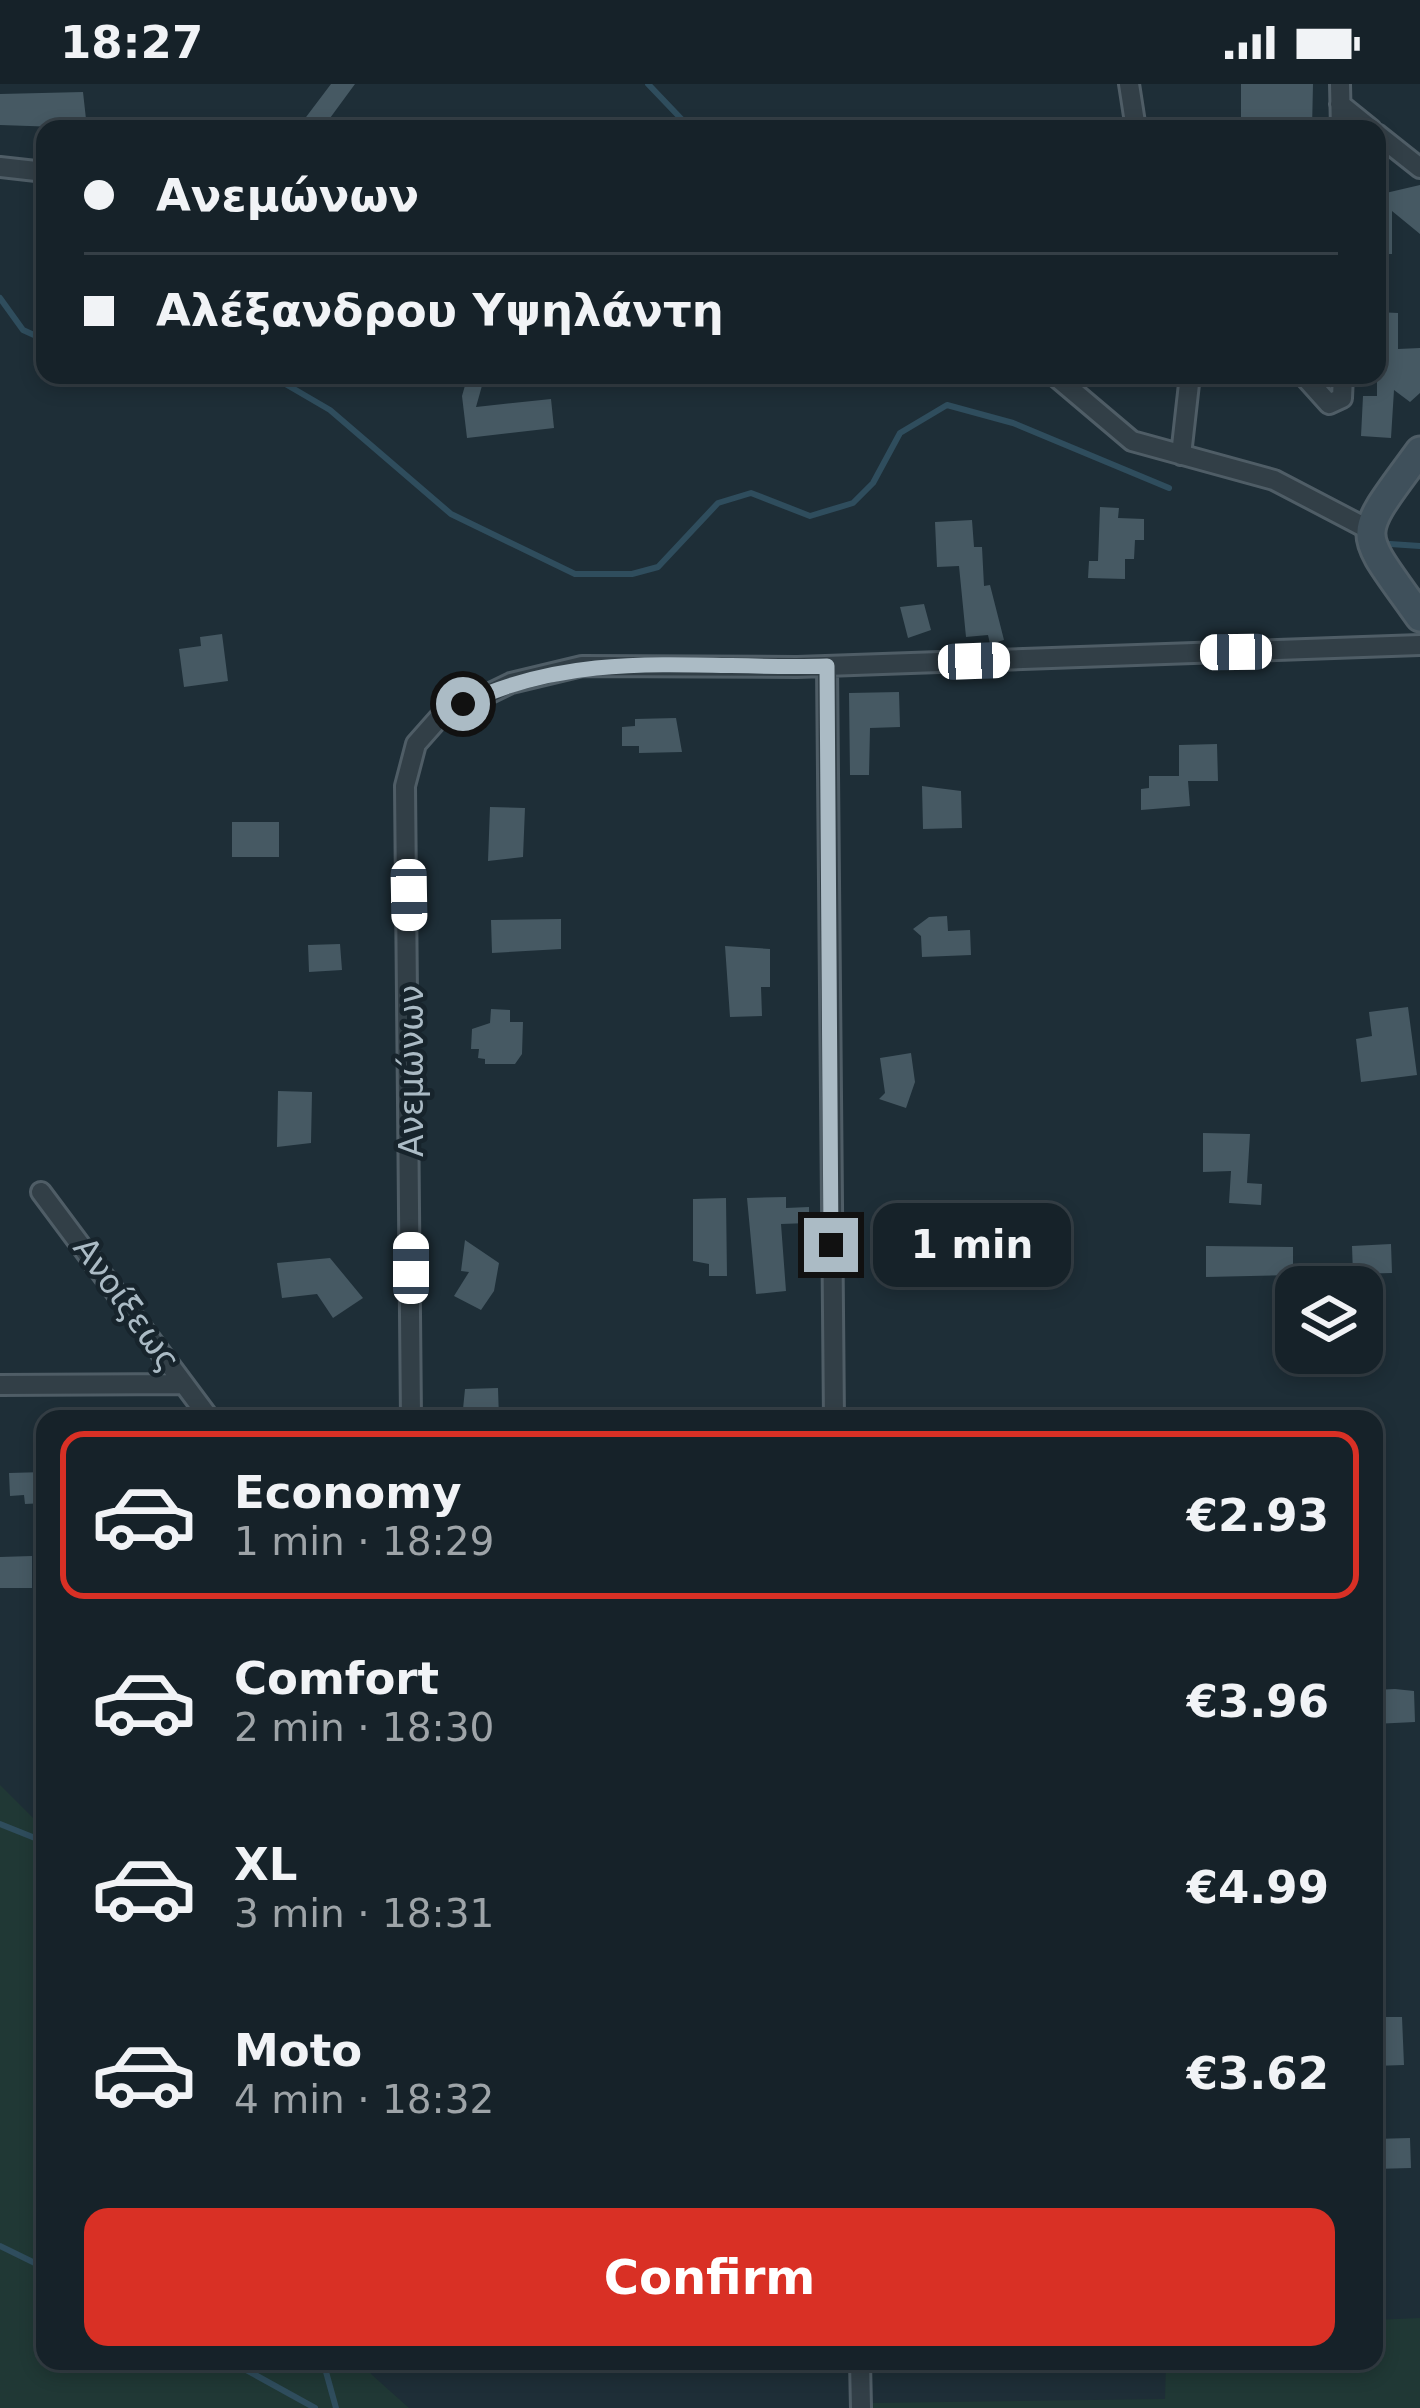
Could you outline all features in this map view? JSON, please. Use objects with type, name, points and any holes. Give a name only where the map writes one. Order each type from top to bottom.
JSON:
[{"type":"street","points":[[1129,84],[1135,120]]},
{"type":"street","points":[[1340,94],[1364,120]]},
{"type":"street","points":[[1386,141],[1420,169]]},
{"type":"street","points":[[0,167],[36,171]]},
{"type":"street","points":[[1064,384],[1114,430],[1180,455],[1274,480],[1369,536],[1420,617]]},
{"type":"street","points":[[1180,455],[1189,384]]},
{"type":"street","points":[[1310,384],[1324,403],[1339,400],[1343,384]]},
{"type":"street","points":[[1369,536],[1376,508],[1420,451]]},
{"type":"street","name":"Ανεμώνων","points":[[411,1410],[405,787],[416,744],[430,724],[463,704],[538,674],[568,668],[827,666],[1420,645]]},
{"type":"street","points":[[827,666],[834,1410]]},
{"type":"street","name":"Ανοίξεως","points":[[41,1192],[203,1410]]},
{"type":"street","points":[[0,1385],[184,1384]]},
{"type":"street","points":[[860,2370],[860,2408]]},
{"type":"green space","points":[[0,1785],[36,1821],[36,2370],[370,2370],[409,2408],[0,2408]]},
{"type":"green space","points":[[1420,2318],[1420,2408],[870,2408],[870,2403],[1165,2399],[1166,2370],[1383,2370],[1383,2320]]},
{"type":"building","points":[[331,84],[355,84],[329,120],[304,120]]},
{"type":"building","points":[[1241,84],[1313,84],[1312,120],[1241,120]]},
{"type":"building","points":[[83,92],[86,120],[0,125],[0,94]]},
{"type":"building","points":[[1420,185],[1420,234],[1392,211],[1392,254],[1386,254],[1386,193]]},
{"type":"building","points":[[1386,312],[1398,313],[1398,349],[1420,348],[1420,393],[1410,402],[1394,390],[1391,438],[1361,436],[1363,396],[1377,396],[1377,384],[1386,384]]},
{"type":"building","points":[[465,384],[482,384],[476,407],[551,399],[554,428],[467,438],[462,396]]},
{"type":"building","points":[[1100,507],[1119,508],[1118,518],[1144,519],[1144,540],[1135,540],[1134,559],[1125,559],[1125,579],[1088,578],[1089,561],[1098,561]]},
{"type":"building","points":[[972,520],[974,547],[982,547],[984,586],[990,585],[1004,640],[990,644],[988,635],[966,637],[959,566],[937,567],[935,522]]},
{"type":"building","points":[[924,604],[931,630],[908,638],[900,607]]},
{"type":"building","points":[[222,634],[228,681],[184,687],[179,649],[201,646],[200,637]]},
{"type":"building","points":[[899,692],[900,727],[870,728],[869,775],[850,775],[849,693]]},
{"type":"building","points":[[676,718],[682,752],[639,753],[639,746],[622,746],[622,727],[635,726],[635,719]]},
{"type":"building","points":[[1217,744],[1218,781],[1188,781],[1190,806],[1141,810],[1141,789],[1149,788],[1149,776],[1179,776],[1179,745]]},
{"type":"building","points":[[922,786],[961,791],[962,828],[923,829]]},
{"type":"building","points":[[490,807],[525,808],[523,857],[488,861]]},
{"type":"building","points":[[232,822],[279,822],[279,857],[232,857]]},
{"type":"building","points":[[947,916],[948,931],[970,930],[971,955],[922,957],[921,936],[913,929],[929,917]]},
{"type":"building","points":[[561,919],[561,949],[492,953],[491,920]]},
{"type":"building","points":[[340,944],[342,970],[309,972],[308,945]]},
{"type":"building","points":[[725,946],[770,949],[770,987],[761,987],[762,1016],[730,1017]]},
{"type":"building","points":[[1408,1007],[1417,1075],[1361,1082],[1356,1039],[1372,1036],[1369,1012]]},
{"type":"building","points":[[491,1009],[510,1010],[510,1022],[523,1022],[522,1054],[515,1064],[485,1064],[485,1059],[478,1058],[479,1049],[471,1049],[472,1029],[490,1023]]},
{"type":"building","points":[[911,1053],[915,1082],[906,1108],[879,1099],[885,1093],[880,1058]]},
{"type":"building","points":[[278,1091],[312,1092],[311,1143],[277,1147]]},
{"type":"building","points":[[1203,1133],[1250,1134],[1247,1183],[1262,1184],[1261,1205],[1229,1203],[1231,1171],[1203,1172]]},
{"type":"building","points":[[786,1197],[786,1208],[809,1207],[809,1223],[781,1224],[786,1291],[756,1294],[747,1198]]},
{"type":"building","points":[[726,1198],[727,1276],[709,1276],[709,1264],[693,1261],[693,1199]]},
{"type":"building","points":[[465,1240],[499,1263],[494,1291],[481,1310],[454,1296],[469,1272],[461,1271]]},
{"type":"building","points":[[1391,1244],[1392,1273],[1383,1273],[1383,1266],[1353,1266],[1352,1246]]},
{"type":"building","points":[[1206,1246],[1293,1247],[1293,1266],[1275,1266],[1275,1275],[1206,1277]]},
{"type":"building","points":[[330,1258],[363,1298],[333,1318],[317,1294],[282,1298],[277,1263]]},
{"type":"building","points":[[498,1388],[499,1410],[463,1410],[465,1389]]},
{"type":"building","points":[[36,1472],[36,1503],[25,1504],[24,1495],[10,1496],[9,1473]]},
{"type":"building","points":[[32,1556],[32,1588],[0,1588],[0,1557]]},
{"type":"building","points":[[1383,1690],[1414,1691],[1415,1722],[1383,1724]]},
{"type":"building","points":[[1383,2017],[1402,2017],[1404,2065],[1383,2066]]},
{"type":"building","points":[[1410,2138],[1411,2168],[1383,2169],[1383,2139]]},
{"type":"waterway","points":[[648,84],[682,120]]},
{"type":"waterway","points":[[0,298],[23,330],[36,336]]},
{"type":"waterway","points":[[285,384],[330,410],[451,514],[575,574],[632,574],[658,567],[718,503],[751,493],[810,516],[853,503],[873,483],[900,433],[947,405],[1013,423],[1169,488]]},
{"type":"waterway","points":[[1390,544],[1420,546]]},
{"type":"waterway","points":[[0,1824],[36,1838]]},
{"type":"waterway","points":[[0,2246],[36,2264]]},
{"type":"waterway","points":[[246,2370],[315,2408]]},
{"type":"waterway","points":[[325,2370],[336,2408]]},
{"type":"route","points":[[463,704],[538,674],[582,666],[827,666],[831,1245]]}]
